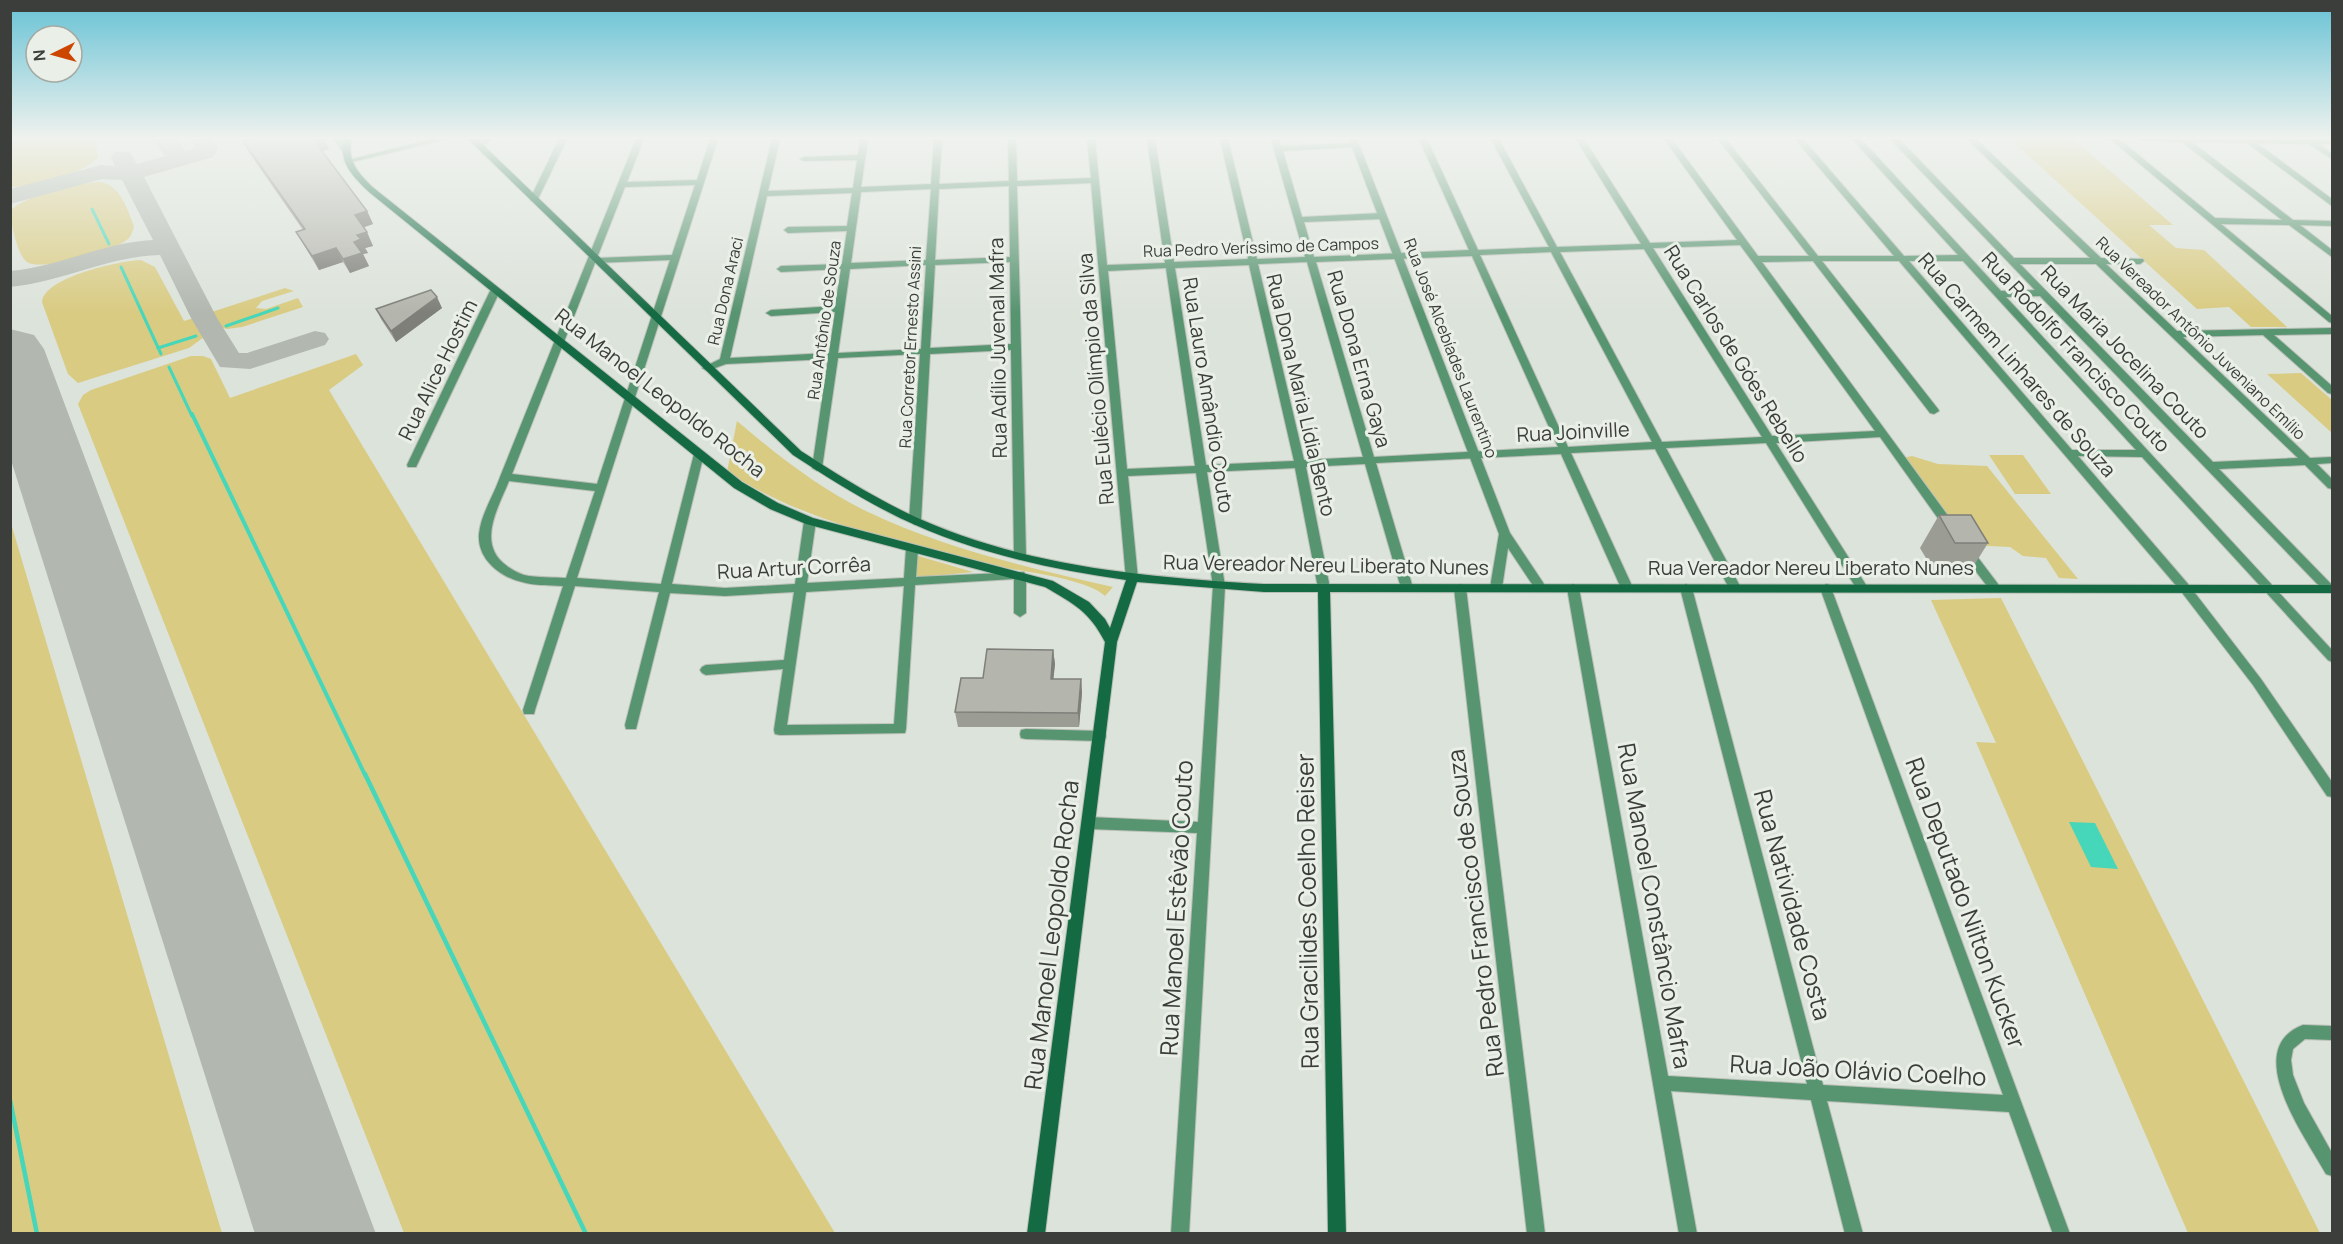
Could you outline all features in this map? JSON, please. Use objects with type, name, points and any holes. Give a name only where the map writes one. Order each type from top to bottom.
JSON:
[{"type":"main road","name":"Rua Manoel Leopoldo Rocha","points":[[380,197],[738,485],[810,521],[1049,584],[1085,605],[1101,622],[1112,642]]},
{"type":"main road","name":"Rua Vereador Nereu Liberato Nunes","points":[[534,199],[782,441],[817,468],[855,492],[915,521],[1020,556],[1132,579],[1219,586],[2331,589]]},
{"type":"main road","name":"Rua Manoel Leopoldo Rocha","points":[[1036,1233],[1112,642],[1132,579]]},
{"type":"main road","name":"Rua Gracilides Coelho Reiser","points":[[1324,588],[1337,1233]]},
{"type":"street","name":"Rua Artur Corrêa","points":[[618,197],[483,534],[487,552],[514,576],[531,580],[725,592],[1020,575]]},
{"type":"street","points":[[530,710],[695,197]]},
{"type":"street","name":"Rua Dona Araci","points":[[707,368],[724,361],[762,197]]},
{"type":"street","name":"Rua Antônio de Souza","points":[[817,468],[856,197]]},
{"type":"street","name":"Rua Corretor Ernesto Assini","points":[[915,521],[934,197]]},
{"type":"street","name":"Rua Adílio Juvenal Mafra","points":[[1013,197],[1020,556]]},
{"type":"street","name":"Rua Eulécio Olímpio da Silva","points":[[1097,197],[1132,579]]},
{"type":"street","name":"Rua Lauro Amândio Couto","points":[[1159,197],[1219,586]]},
{"type":"street","name":"Rua Dona Maria Lídia Bento","points":[[1238,197],[1300,464],[1324,588]]},
{"type":"street","name":"Rua Dona Erna Gaya","points":[[1292,197],[1407,588]]},
{"type":"street","name":"Rua José Alcebíades Laurentino","points":[[1375,197],[1505,534],[1540,587]]},
{"type":"street","points":[[1449,197],[1627,588]]},
{"type":"street","points":[[1527,197],[1735,588]]},
{"type":"street","name":"Rua Carlos de Góes Rebello","points":[[1616,197],[1862,588]]},
{"type":"street","points":[[1710,197],[1994,588]]},
{"type":"street","points":[[1767,197],[1935,411]]},
{"type":"street","name":"Rua Carmem Linhares de Souza","points":[[1849,197],[2184,587],[2257,682],[2332,792]]},
{"type":"street","name":"Rua Rodolfo Francisco Couto","points":[[1909,197],[2332,657]]},
{"type":"street","name":"Rua Maria Jocelina Couto","points":[[1950,197],[2331,589]]},
{"type":"street","name":"Rua Vereador Antônio Juveniano Emílio","points":[[2031,197],[2332,485]]},
{"type":"street","points":[[2184,197],[2332,320]]},
{"type":"street","points":[[2258,197],[2332,254]]},
{"type":"street","points":[[1299,220],[1382,216]]},
{"type":"street","points":[[2213,221],[2332,223]]},
{"type":"street","points":[[788,230],[852,228]]},
{"type":"street","name":"Rua Pedro Veríssimo de Campos","points":[[1104,268],[1743,242]]},
{"type":"street","points":[[595,258],[676,257]]},
{"type":"street","points":[[1755,259],[1965,258]]},
{"type":"street","points":[[782,269],[1014,259]]},
{"type":"street","points":[[2012,261],[2140,261]]},
{"type":"street","name":"Rua Alice Hostim","points":[[412,465],[495,291]]},
{"type":"street","points":[[1999,294],[2043,293]]},
{"type":"street","points":[[771,313],[840,309]]},
{"type":"street","points":[[2264,331],[2332,391]]},
{"type":"street","points":[[2175,334],[2332,331]]},
{"type":"street","points":[[724,361],[1016,347]]},
{"type":"street","name":"Rua Joinville","points":[[1123,473],[1882,434]]},
{"type":"street","points":[[2068,453],[2146,454]]},
{"type":"street","points":[[631,725],[699,454]]},
{"type":"street","points":[[2210,466],[2332,460]]},
{"type":"street","points":[[505,477],[601,488]]},
{"type":"street","points":[[810,521],[780,730],[900,729],[912,549]]},
{"type":"street","points":[[1496,588],[1505,534]]},
{"type":"street","points":[[1020,575],[1020,613]]},
{"type":"street","name":"Rua Manoel Estêvão Couto","points":[[1180,1233],[1219,586]]},
{"type":"street","name":"Rua Pedro Francisco de Souza","points":[[1460,588],[1536,1233]]},
{"type":"street","name":"Rua Manoel Constâncio Mafra","points":[[1573,588],[1688,1233]]},
{"type":"street","name":"Rua Natividade Costa","points":[[1686,588],[1854,1233]]},
{"type":"street","name":"Rua Deputado Nilton Kucker","points":[[1826,588],[2062,1233]]},
{"type":"street","points":[[706,670],[789,664]]},
{"type":"street","points":[[1026,734],[1100,736]]},
{"type":"street","points":[[1089,823],[1204,828]]},
{"type":"street","points":[[2332,1033],[2303,1032],[2286,1045],[2283,1059],[2285,1077],[2293,1097],[2332,1168]]},
{"type":"street","name":"Rua João Olávio Coelho","points":[[1662,1083],[2015,1104]]},
{"type":"shaded area","points":[[34,197],[120,197],[134,226],[132,234],[122,243],[110,249],[79,259],[48,264],[27,262],[17,245],[11,210]]},
{"type":"shaded area","points":[[2074,197],[2141,197],[2173,225],[2149,225],[2176,248],[2204,250],[2287,327],[2251,327],[2229,307],[2197,309]]},
{"type":"shaded area","points":[[141,260],[155,267],[184,321],[194,318],[204,337],[189,348],[78,383],[68,374],[42,302],[46,293],[55,285],[84,272],[117,263]]},
{"type":"shaded area","points":[[285,288],[294,291],[262,301],[256,308],[266,309],[298,298],[303,307],[242,327],[227,329],[220,327],[212,312]]},
{"type":"shaded area","points":[[356,354],[363,365],[329,390],[835,1233],[404,1233],[78,404],[83,395],[91,390],[191,356],[211,359],[230,398]]},
{"type":"shaded area","points":[[2301,373],[2332,400],[2332,433],[2267,374]]},
{"type":"shaded area","points":[[737,421],[816,483],[868,512],[958,547],[1113,587],[1105,596],[1096,590],[1070,581],[892,540],[824,519],[791,505],[727,472]]},
{"type":"shaded area","points":[[1989,455],[2023,455],[2051,494],[2015,494]]},
{"type":"shaded area","points":[[1912,456],[1938,464],[1987,466],[2078,579],[2059,578],[2046,558],[2023,556],[2010,547],[1968,545],[1902,458]]},
{"type":"shaded area","points":[[10,520],[196,1147],[222,1233],[11,1233]]},
{"type":"shaded area","points":[[915,555],[973,572],[914,578]]},
{"type":"shaded area","points":[[2001,598],[2320,1233],[2188,1233],[1976,742],[1996,743],[1931,600]]},
{"type":"shaded area","points":[[2069,822],[2095,823],[2118,869],[2091,867]]},
{"type":"building","points":[[282,197],[357,197],[367,211],[355,215],[367,232],[357,235],[361,239],[354,242],[362,253],[343,259],[336,248],[312,256],[296,232],[305,229]]},
{"type":"building","points":[[431,290],[437,297],[391,331],[376,309]]},
{"type":"building","points":[[1939,515],[1971,515],[1988,543],[1955,543]]},
{"type":"building","points":[[987,649],[1053,650],[1051,679],[1081,679],[1078,713],[955,712],[961,678],[983,678]]},
{"type":"waterway","points":[[92,209],[109,244]]},
{"type":"waterway","points":[[121,267],[158,348]]},
{"type":"waterway","points":[[226,326],[278,308]]},
{"type":"waterway","points":[[158,348],[196,336]]},
{"type":"waterway","points":[[158,348],[161,354]]},
{"type":"waterway","points":[[169,367],[192,416]]},
{"type":"waterway","points":[[192,414],[365,775]]},
{"type":"waterway","points":[[365,774],[586,1234]]},
{"type":"waterway","points":[[10,1100],[37,1234]]},
{"type":"taxiway","points":[[143,197],[169,247]]},
{"type":"taxiway","points":[[10,279],[50,273],[129,251],[149,247],[169,247]]},
{"type":"taxiway","points":[[169,247],[204,318],[230,361],[250,361],[315,339]]},
{"type":"taxiway","points":[[10,343],[16,357]]},
{"type":"runway","points":[[10,349],[316,1234]]}]
